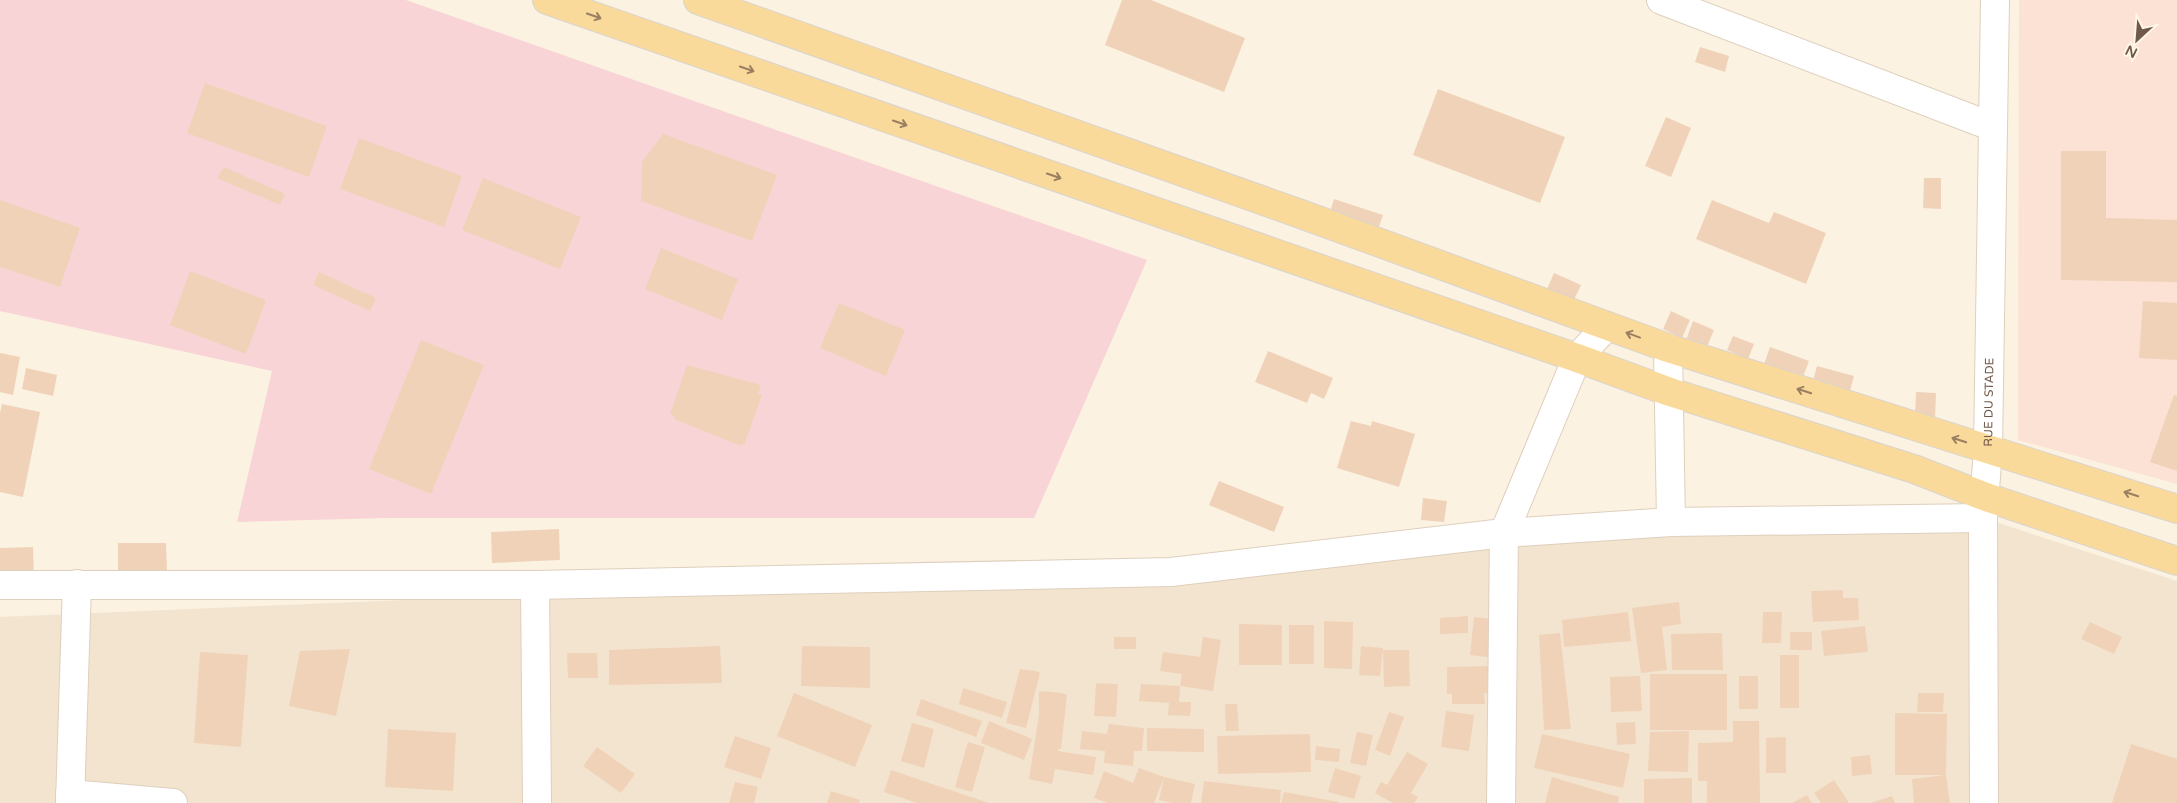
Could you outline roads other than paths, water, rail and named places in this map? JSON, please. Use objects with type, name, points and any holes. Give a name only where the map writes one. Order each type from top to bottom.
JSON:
[{"type":"main road","points":[[548,0],[1578,358],[1670,392],[1914,469],[1984,508],[2177,561]]},
{"type":"main road","points":[[698,0],[1289,210],[1668,348],[2177,509]]},
{"type":"street","points":[[1661,0],[1993,127]]},
{"type":"street","name":"RUE DU STADE","points":[[1984,803],[1984,508],[1988,449],[1995,0]]},
{"type":"street","points":[[1502,803],[1504,533],[1578,358],[1607,326]]},
{"type":"street","points":[[1668,348],[1671,522]]},
{"type":"street","points":[[0,585],[535,585],[1171,572],[1504,533],[1671,522],[1984,508]]},
{"type":"street","points":[[77,584],[70,798],[173,803]]},
{"type":"street","points":[[535,585],[537,803]]}]
